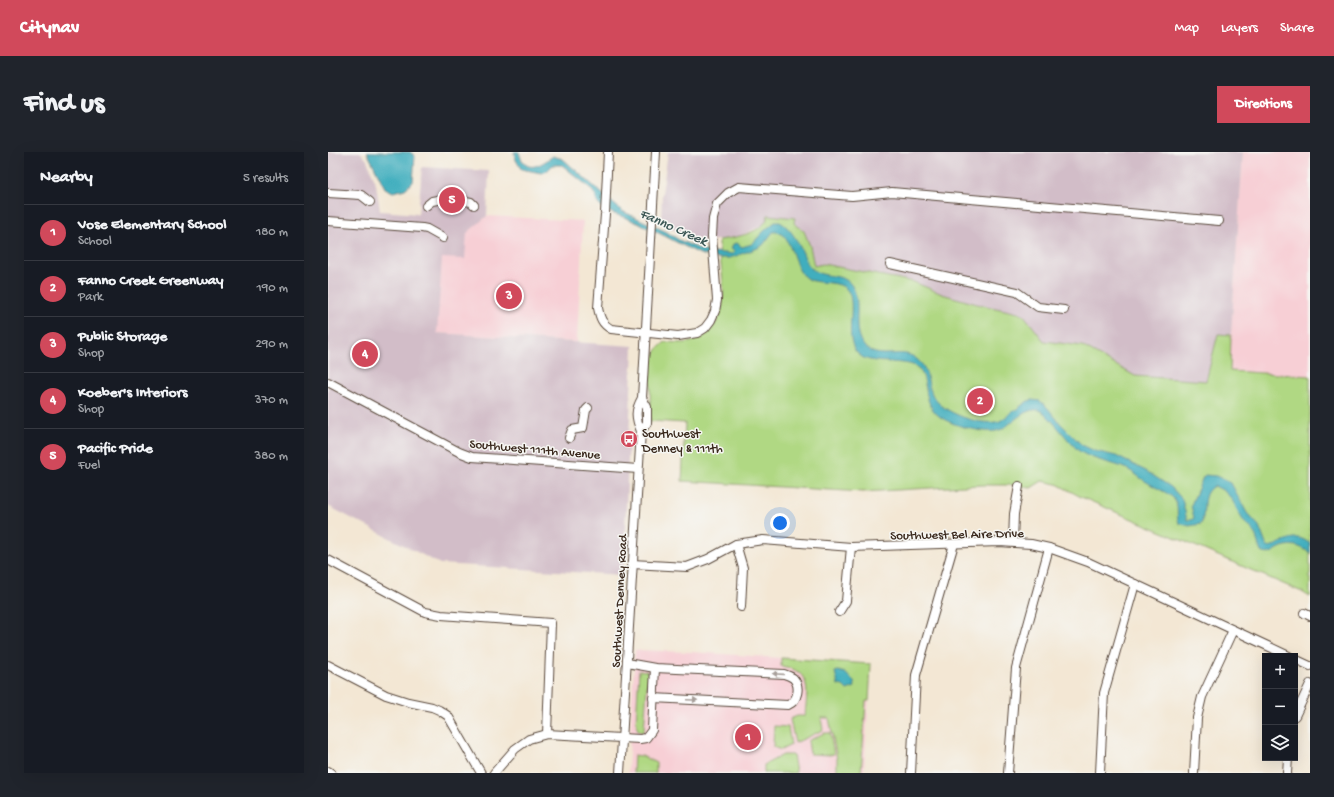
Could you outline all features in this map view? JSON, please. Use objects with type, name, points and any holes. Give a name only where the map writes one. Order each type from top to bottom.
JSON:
[{"type":"street","points":[[608,152],[598,308],[600,318],[604,326],[610,330],[678,336],[697,333],[705,328],[715,311],[717,300],[712,236],[713,219],[717,204],[728,193],[739,187],[852,196],[892,192],[1219,221]]},
{"type":"street","name":"Southwest Denney Road","points":[[620,773],[640,431],[646,423],[647,407],[642,398],[656,152]]},
{"type":"street","points":[[328,192],[361,195],[370,202]]},
{"type":"street","points":[[426,206],[432,201],[443,199]]},
{"type":"street","points":[[462,200],[471,202],[474,205]]},
{"type":"street","points":[[328,221],[422,228],[428,229],[443,238]]},
{"type":"street","points":[[890,264],[1017,292],[1038,307],[1064,310]]},
{"type":"street","name":"Southwest 111th Avenue","points":[[328,382],[458,452],[472,457],[638,469]]},
{"type":"street","points":[[569,438],[572,430],[583,428],[586,410],[588,408]]},
{"type":"street","points":[[1013,542],[1014,514],[1019,486]]},
{"type":"street","name":"Southwest Bel Aire Drive","points":[[632,564],[687,567],[708,559],[736,544],[763,540],[851,547],[1013,542],[1031,544],[1049,548],[1088,562],[1283,653]]},
{"type":"street","points":[[736,544],[743,568],[741,607]]},
{"type":"street","points":[[911,773],[916,675],[954,544]]},
{"type":"street","points":[[839,612],[846,601],[851,547]]},
{"type":"street","points":[[1008,773],[1016,668],[1049,548]]},
{"type":"street","points":[[328,560],[425,612],[441,615],[551,623],[547,734]]},
{"type":"street","points":[[1100,773],[1104,693],[1136,584]]},
{"type":"street","points":[[1194,773],[1199,708],[1202,697],[1233,630]]},
{"type":"street","points":[[1298,660],[1310,666]]},
{"type":"street","points":[[627,663],[655,668],[784,674],[794,679],[798,690],[794,703],[788,705],[653,698]]},
{"type":"street","points":[[328,665],[386,695],[439,710],[448,716],[481,773]]},
{"type":"street","points":[[494,773],[515,749],[529,739],[547,734],[640,739],[646,738],[652,730],[655,668]]},
{"type":"street","points":[[1298,710],[1310,684]]},
{"type":"street","points":[[1287,773],[1288,761]]},
{"type":"shaded area","points":[[328,152],[360,152],[367,160],[376,184],[380,211],[418,214],[422,167],[489,171],[487,216],[467,233],[465,259],[442,258],[437,333],[633,346],[623,575],[440,564],[328,506]]},
{"type":"shaded area","points":[[668,152],[1243,152],[1231,335],[1218,334],[1206,381],[1135,376],[1082,346],[1044,341],[1023,314],[977,304],[942,294],[914,282],[823,264],[814,266],[810,246],[804,231],[794,223],[795,219],[767,221],[763,225],[740,236],[719,240],[703,241],[690,238],[661,223],[662,194]]},
{"type":"shaded area","points":[[1243,152],[1310,152],[1310,376],[1230,371]]},
{"type":"shaded area","points":[[487,216],[583,221],[577,342],[436,333],[442,258],[466,233]]},
{"type":"shaded area","points":[[635,650],[691,652],[871,664],[864,773],[628,773]]},
{"type":"green space","points":[[768,215],[795,218],[794,223],[804,231],[810,246],[814,266],[823,264],[914,282],[942,294],[977,304],[1023,314],[1044,341],[1082,346],[1135,376],[1206,381],[1218,334],[1231,335],[1230,371],[1310,376],[1310,597],[1302,592],[1081,497],[1057,484],[1042,481],[1031,488],[1013,485],[981,485],[863,492],[682,481],[685,423],[650,421],[651,374],[653,357],[657,350],[665,342],[684,343],[694,341],[703,337],[711,330],[719,317],[723,296],[719,240],[748,234],[761,226],[766,221]]},
{"type":"green space","points":[[781,658],[871,664],[869,701],[866,701],[861,773],[837,773],[837,759],[829,718],[821,718],[823,730],[795,743],[790,719],[797,716],[805,716],[807,698],[806,684],[799,672],[781,666]]},
{"type":"green space","points":[[639,670],[647,671],[648,674],[644,730],[642,733],[638,730],[636,725]]},
{"type":"green space","points":[[774,726],[788,727],[791,745],[781,750],[773,747]]},
{"type":"green space","points":[[824,733],[830,733],[834,754],[810,754],[808,741]]},
{"type":"green space","points":[[634,755],[642,756],[656,763],[656,773],[633,773]]},
{"type":"green space","points":[[783,755],[793,755],[796,773],[764,773],[764,765]]},
{"type":"water","points":[[367,152],[410,152],[415,156],[413,182],[405,189],[393,192],[385,188]]},
{"type":"water","points":[[514,152],[519,152],[525,164],[529,166],[543,163],[553,156],[563,159],[622,211],[704,251],[733,254],[735,252],[731,249],[733,244],[737,243],[742,247],[752,244],[775,222],[780,222],[788,228],[794,236],[807,263],[812,269],[822,274],[844,279],[852,286],[857,301],[858,333],[860,340],[865,347],[877,353],[902,354],[914,357],[919,361],[925,370],[933,396],[945,408],[953,413],[983,422],[1000,421],[1028,401],[1040,401],[1082,445],[1095,451],[1116,456],[1146,471],[1171,487],[1182,499],[1187,520],[1194,518],[1191,505],[1203,477],[1205,475],[1216,476],[1231,483],[1247,513],[1259,526],[1267,547],[1293,538],[1298,538],[1310,544],[1310,553],[1301,547],[1290,545],[1279,548],[1268,554],[1261,552],[1254,532],[1245,523],[1230,497],[1221,489],[1214,486],[1206,493],[1201,524],[1189,526],[1179,523],[1176,502],[1171,496],[1127,469],[1091,457],[1079,451],[1047,416],[1039,410],[1028,411],[1000,430],[994,431],[978,430],[960,426],[939,416],[930,404],[922,373],[918,368],[913,365],[868,359],[862,357],[855,350],[852,342],[851,301],[849,293],[840,285],[806,278],[801,273],[788,243],[779,233],[773,232],[763,245],[758,248],[730,258],[715,258],[700,254],[640,224],[605,210],[598,203],[596,196],[590,188],[562,165],[553,165],[547,171],[541,173],[521,169],[515,158]]},
{"type":"water","points":[[838,671],[845,673],[854,681],[855,687],[847,690],[843,686],[838,685],[835,672]]},
{"type":"tunnel","points":[[443,199],[461,200]]},
{"type":"place","name":"Pacific Pride","points":[[452,200]]},
{"type":"place","name":"Public Storage","points":[[509,296]]},
{"type":"place","name":"Koeber's Interiors","points":[[365,354]]},
{"type":"place","name":"Fanno Creek Greenway","points":[[980,401]]},
{"type":"place","name":"Southwest Denney & 111th","points":[[629,439]]},
{"type":"place","name":"Vose Elementary School","points":[[748,737]]},
{"type":"water label","name":"Fanno Creek","points":[[674,226]]}]
